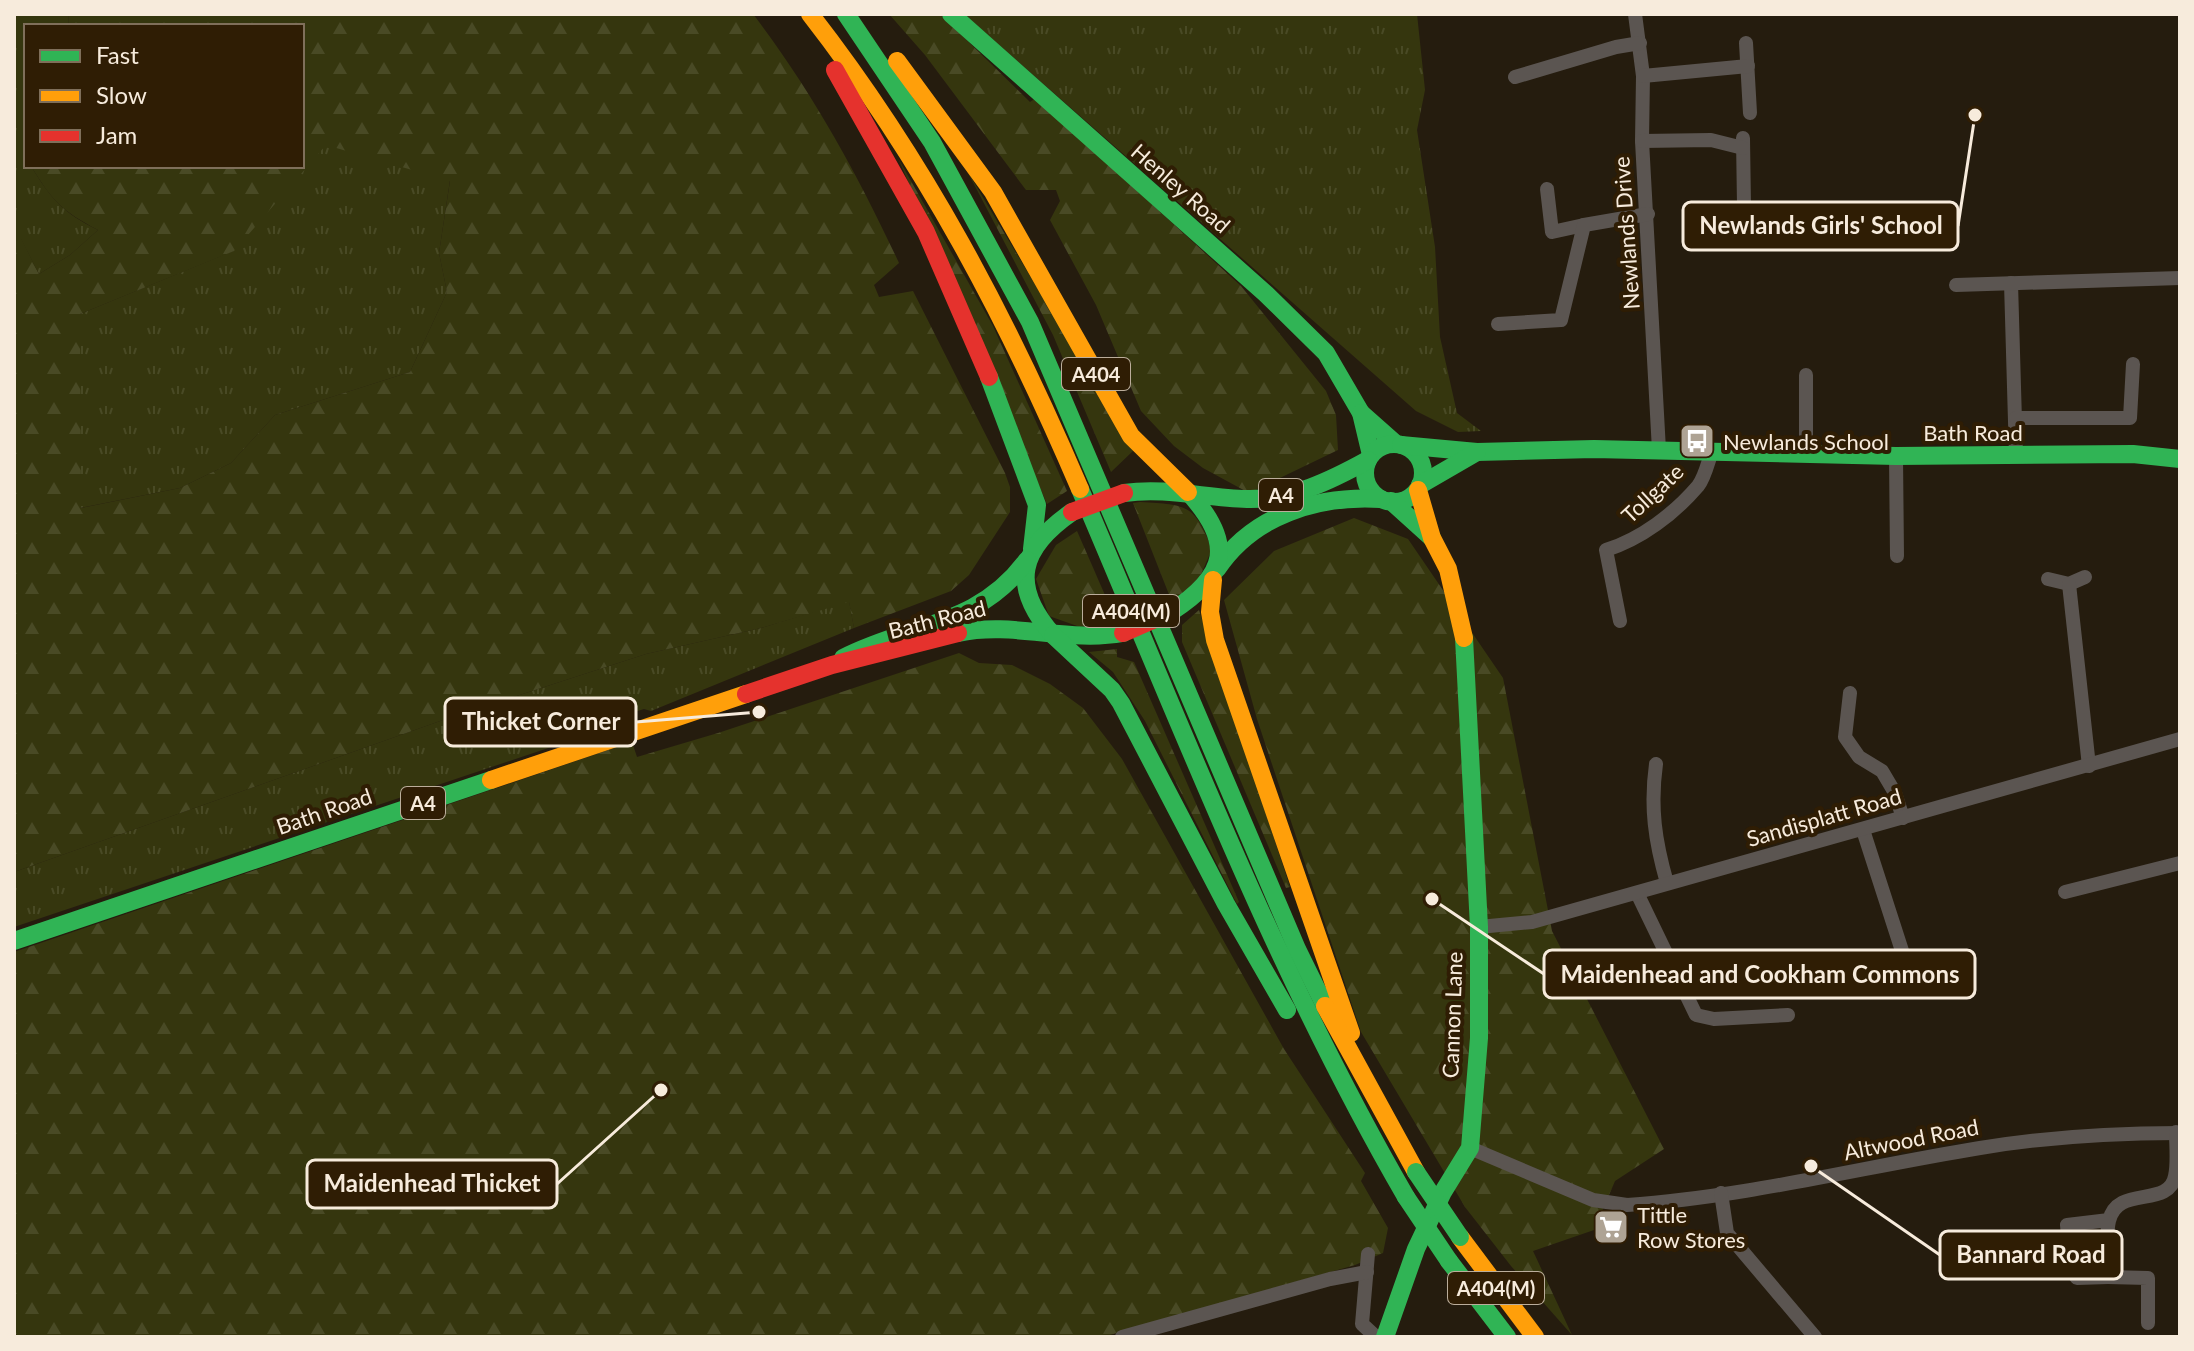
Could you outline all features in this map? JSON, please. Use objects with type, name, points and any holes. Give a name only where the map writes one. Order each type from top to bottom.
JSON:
[{"type":"main road","points":[[799,14],[882,149],[945,273],[1031,484],[1038,518],[1029,555],[1024,581],[1028,603],[1053,635],[1089,639],[1123,633],[1171,612],[1215,575],[1216,530],[1203,507],[1188,492],[1158,489],[1124,493],[1072,512],[1052,526],[1029,555]]},
{"type":"main road","name":"A404(M)","points":[[810,14],[871,95],[926,179],[1010,333],[1095,524],[1264,928],[1346,1097]]},
{"type":"main road","name":"A404(M)","points":[[846,14],[933,141],[1017,293],[1297,949],[1370,1092],[1416,1172],[1535,1337]]},
{"type":"main road","name":"A404","points":[[856,14],[940,115],[993,192],[1131,436],[1188,492]]},
{"type":"main road","name":"Henley Road","points":[[951,14],[1266,294],[1326,353],[1361,413],[1370,457]]},
{"type":"main road","name":"Henley Road","points":[[1361,413],[1398,444]]},
{"type":"main road","points":[[1398,444],[1419,458],[1423,469],[1419,488],[1406,499],[1386,500],[1368,485],[1370,457],[1385,445],[1398,444]]},
{"type":"main road","name":"Bath Road","points":[[1398,444],[1477,452],[1659,450],[1896,456],[2133,454],[2180,459]]},
{"type":"main road","name":"Bath Road","points":[[1419,488],[1477,452]]},
{"type":"main road","name":"A4","points":[[1188,492],[1245,499],[1274,496],[1331,482],[1370,457]]},
{"type":"main road","name":"Cannon Lane","points":[[1385,1337],[1416,1249],[1443,1192],[1470,1148],[1479,1038],[1479,927],[1467,650],[1448,569],[1432,538],[1419,488]]},
{"type":"main road","name":"A4","points":[[1215,575],[1241,539],[1264,524],[1346,498],[1386,500]]},
{"type":"main road","name":"Cannon Lane","points":[[1386,500],[1432,538]]},
{"type":"main road","name":"Bath Road","points":[[832,665],[861,647],[988,600],[1009,584],[1029,555]]},
{"type":"main road","name":"A404(M)","points":[[1215,575],[1210,612],[1215,640],[1370,1092]]},
{"type":"main road","name":"Bath Road","points":[[14,941],[832,665],[865,661],[981,629],[1020,629],[1053,635]]},
{"type":"main road","name":"A404(M)","points":[[1053,635],[1112,690],[1121,703],[1267,979],[1346,1097],[1406,1197],[1449,1261],[1507,1337]]},
{"type":"street","name":"Newlands Drive","points":[[1635,14],[1643,76],[1642,141],[1659,450]]},
{"type":"street","points":[[1515,77],[1616,47],[1640,43]]},
{"type":"street","points":[[1746,43],[1750,113]]},
{"type":"street","points":[[1643,76],[1748,66]]},
{"type":"street","points":[[1642,141],[1743,143],[1744,206],[1751,237]]},
{"type":"street","points":[[1547,189],[1552,232],[1648,214]]},
{"type":"street","points":[[1498,324],[1561,320],[1584,225]]},
{"type":"street","points":[[1956,285],[2180,278]]},
{"type":"street","points":[[2011,283],[2016,456]]},
{"type":"street","points":[[2016,418],[2130,418],[2133,364]]},
{"type":"street","points":[[1806,375],[1806,452]]},
{"type":"street","name":"Tollgate","points":[[1620,621],[1606,550],[1633,541],[1700,484],[1712,451]]},
{"type":"street","points":[[1896,456],[1897,556]]},
{"type":"street","points":[[2048,579],[2069,584],[2085,577]]},
{"type":"street","points":[[2069,584],[2089,766]]},
{"type":"street","points":[[1850,693],[1845,737],[1859,757],[1882,771],[1895,793],[1903,818]]},
{"type":"street","name":"Sandisplatt Road","points":[[1479,927],[1532,922],[2180,739]]},
{"type":"street","points":[[1656,764],[1651,800],[1654,835],[1667,883]]},
{"type":"street","points":[[1863,830],[1904,957]]},
{"type":"street","points":[[2065,892],[2180,863]]},
{"type":"street","points":[[1637,893],[1696,1015],[1714,1019],[1788,1015]]},
{"type":"street","points":[[1871,976],[1881,964],[1904,957],[1922,956]]},
{"type":"street","points":[[2108,1277],[2109,1220],[2117,1205],[2130,1197],[2164,1192],[2170,1187],[2175,1178],[2178,1132]]},
{"type":"street","name":"Altwood Road","points":[[1470,1148],[1593,1200],[1627,1205],[1721,1193],[2015,1143],[2178,1132]]},
{"type":"street","points":[[1721,1193],[1727,1233],[1815,1337]]},
{"type":"street","points":[[2109,1220],[2067,1225],[2071,1270],[2077,1278],[2148,1278],[2148,1323]]},
{"type":"street","points":[[1368,1254],[1362,1324],[1376,1337]]},
{"type":"street","points":[[1122,1337],[1367,1272]]},
{"type":"green space","points":[[14,14],[68,14],[69,24],[24,24],[24,168],[32,168],[45,188],[67,211],[98,230],[70,255],[39,274],[21,239],[14,242]]},
{"type":"green space","points":[[68,14],[753,14],[833,134],[899,263],[874,285],[879,297],[913,291],[1005,473],[1010,487],[1010,512],[969,575],[951,591],[854,628],[849,602],[761,628],[646,654],[443,720],[14,872],[14,242],[21,238],[39,274],[70,255],[98,230],[75,217],[46,188],[32,168],[304,168],[304,24],[69,24]],"holes":[[[326,145],[450,181],[439,253],[447,292],[410,372],[275,415],[231,463],[180,488],[81,508],[80,314],[234,251]]]},
{"type":"green space","points":[[889,14],[940,14],[1030,102],[1036,98],[1241,286],[1326,391],[1336,415],[1338,450],[1249,493],[1203,468],[1174,446],[1141,411],[1096,305],[1050,220],[1060,201],[1056,190],[1026,190],[925,55]]},
{"type":"green space","points":[[964,14],[1417,14],[1425,90],[1417,130],[1435,247],[1440,337],[1457,413],[1481,431],[1458,432],[1416,411]]},
{"type":"green space","points":[[326,144],[450,180],[439,253],[447,292],[410,372],[275,415],[231,463],[180,488],[80,508],[80,314],[233,251]]},
{"type":"green space","points":[[898,158],[993,326],[1067,491],[1047,504]]},
{"type":"green space","points":[[966,169],[1134,450],[1111,472],[1053,335]]},
{"type":"green space","points":[[1133,503],[1179,506],[1194,515],[1206,534],[1212,549],[1199,579],[1185,596],[1170,597]]},
{"type":"green space","points":[[1354,518],[1408,539],[1503,678],[1552,931],[1664,1149],[1615,1181],[1594,1230],[1533,1251],[1572,1335],[1511,1266],[1465,1207],[1361,1032],[1257,719],[1224,600],[1274,551]]},
{"type":"green space","points":[[1077,531],[1115,618],[1080,627],[1049,616],[1036,579],[1056,545]]},
{"type":"green space","points":[[849,601],[854,628],[651,711],[644,709],[585,727],[572,740],[14,927],[14,872],[443,720],[646,654],[761,628]]},
{"type":"green space","points":[[1199,610],[1290,887],[1286,888],[1182,642],[1182,625]]},
{"type":"green space","points":[[1117,649],[1117,657],[1134,662],[1239,902],[1237,904],[1145,721],[1113,672],[1089,652]]},
{"type":"green space","points":[[959,653],[979,663],[1012,665],[1050,684],[1083,708],[1122,759],[1284,1049],[1365,1173],[1361,1181],[1388,1228],[1383,1253],[1355,1265],[1103,1337],[14,1337],[14,952],[632,742],[637,757]]},
{"type":"traffic: fast","points":[[846,14],[932,142],[1030,322],[1297,949],[1325,1006]]},
{"type":"traffic: fast","points":[[951,14],[1266,294],[1326,353],[1361,413],[1371,455]]},
{"type":"traffic: fast","points":[[989,377],[1037,505],[1032,549]]},
{"type":"traffic: fast","points":[[1361,413],[1396,444]]},
{"type":"traffic: fast","points":[[1394,444],[1405,446],[1414,453],[1421,462],[1423,473],[1421,484],[1414,493],[1405,500],[1394,502],[1383,500],[1374,493],[1367,484],[1365,473],[1367,462],[1374,453],[1383,446],[1394,444]]},
{"type":"traffic: fast","points":[[1401,445],[1477,452],[1594,449],[1896,456],[2133,454],[2180,459]]},
{"type":"traffic: fast","points":[[1420,485],[1477,452]]},
{"type":"traffic: fast","points":[[1124,493],[1155,491],[1247,499],[1279,496],[1310,488],[1368,460]]},
{"type":"traffic: fast","points":[[1080,489],[1272,937],[1314,1025],[1406,1197]]},
{"type":"traffic: fast","points":[[1171,612],[1204,585],[1214,571],[1218,557],[1213,527],[1188,492]]},
{"type":"traffic: fast","points":[[1217,569],[1249,535],[1289,512],[1334,501],[1381,499]]},
{"type":"traffic: fast","points":[[1391,501],[1432,538]]},
{"type":"traffic: fast","points":[[1053,635],[1030,600],[1026,568],[1041,539],[1072,512]]},
{"type":"traffic: fast","points":[[843,658],[965,611],[1008,582],[1027,560]]},
{"type":"traffic: fast","points":[[958,633],[999,629],[1081,636],[1123,633]]},
{"type":"traffic: fast","points":[[1053,635],[1112,690],[1121,703],[1226,904],[1287,1010]]},
{"type":"traffic: fast","points":[[1385,1337],[1416,1249],[1443,1192],[1470,1148],[1479,1038],[1479,927],[1464,638]]},
{"type":"traffic: fast","points":[[14,941],[491,780]]},
{"type":"traffic: fast","points":[[1416,1172],[1460,1237]]},
{"type":"traffic: fast","points":[[1406,1197],[1449,1261]]},
{"type":"traffic: fast","points":[[1449,1261],[1507,1337]]},
{"type":"traffic: slow","points":[[810,14],[890,127],[961,243],[1023,363],[1080,489]]},
{"type":"traffic: slow","points":[[897,61],[993,192],[1131,436],[1188,492]]},
{"type":"traffic: slow","points":[[1418,490],[1432,538],[1448,569],[1464,638]]},
{"type":"traffic: slow","points":[[1213,580],[1210,612],[1215,640],[1351,1033]]},
{"type":"traffic: slow","points":[[491,780],[746,694]]},
{"type":"traffic: slow","points":[[1325,1006],[1416,1172]]},
{"type":"traffic: slow","points":[[1460,1237],[1535,1337]]},
{"type":"traffic: jam","points":[[835,70],[926,232],[989,377]]},
{"type":"traffic: jam","points":[[1072,512],[1124,493]]},
{"type":"traffic: jam","points":[[1123,633],[1171,612]]},
{"type":"traffic: jam","points":[[746,694],[832,665],[958,633]]},
{"type":"place","name":"Newlands Girls' School","points":[[1975,115]]},
{"type":"place","name":"Newlands School","points":[[1697,441]]},
{"type":"place","name":"Thicket Corner","points":[[759,712]]},
{"type":"place","name":"Maidenhead and Cookham Commons","points":[[1432,899]]},
{"type":"place","name":"Maidenhead Thicket","points":[[661,1090]]},
{"type":"place","name":"Bannard Road","points":[[1811,1166]]},
{"type":"place","name":"Tittle Row Stores","points":[[1611,1227]]}]
